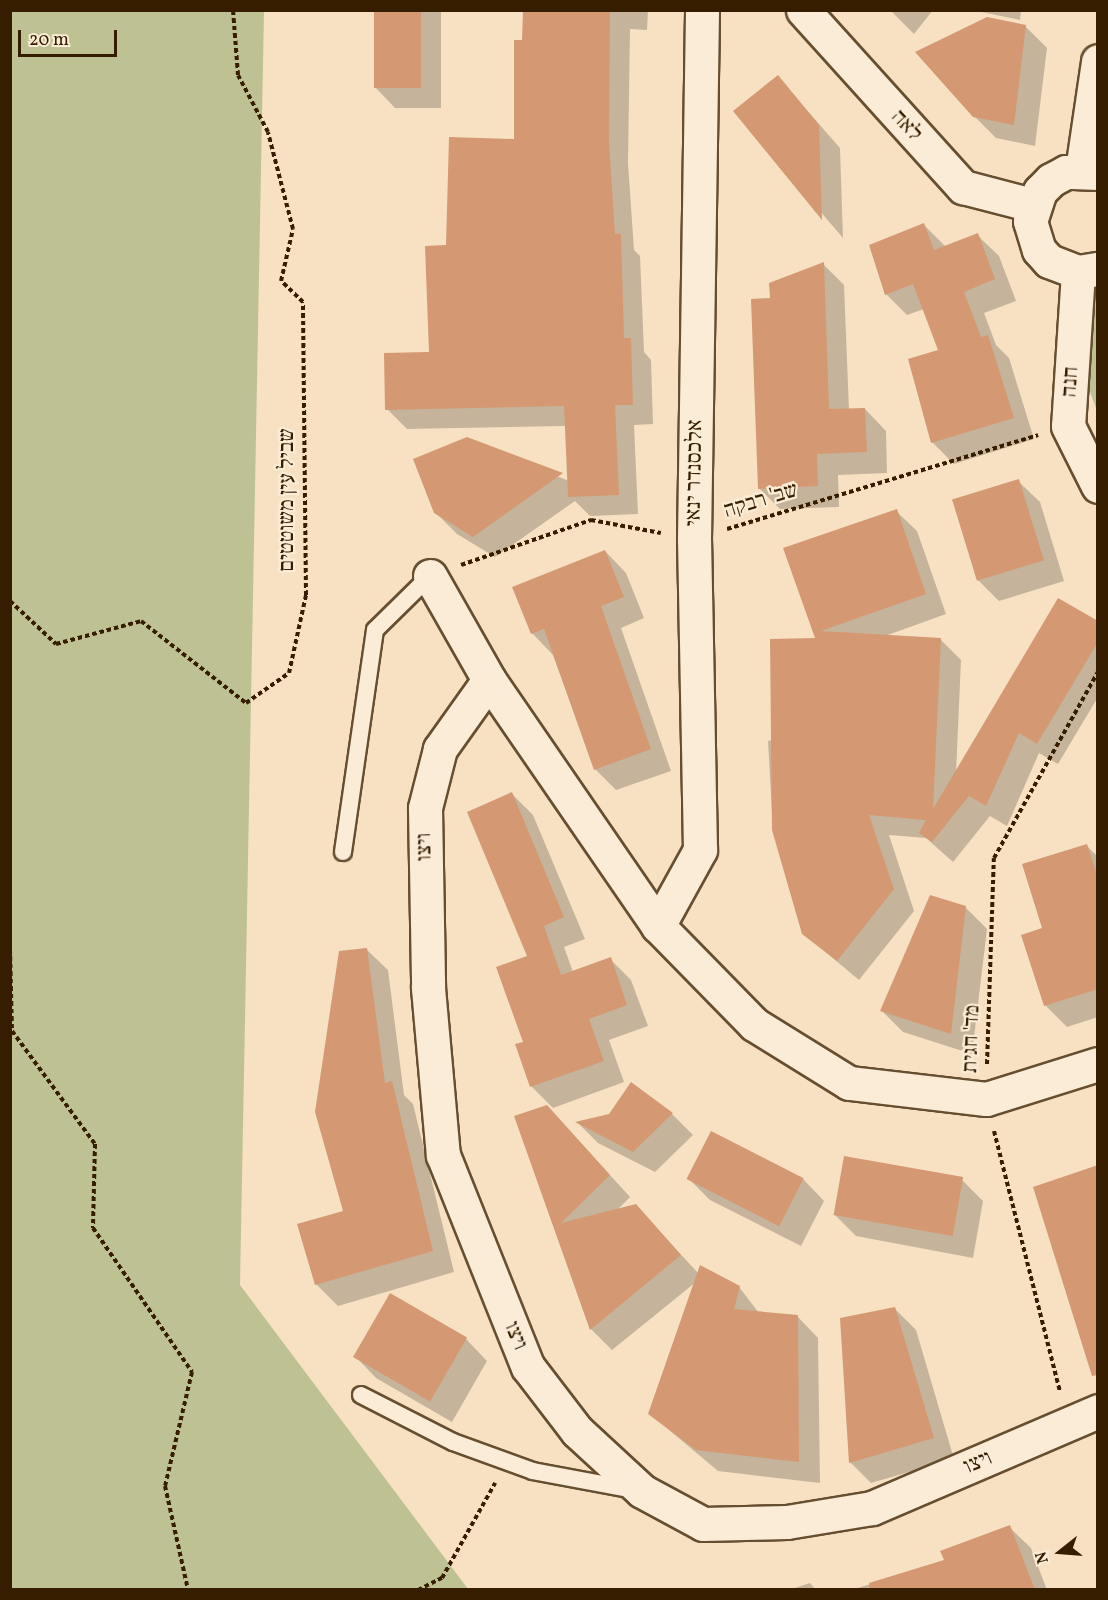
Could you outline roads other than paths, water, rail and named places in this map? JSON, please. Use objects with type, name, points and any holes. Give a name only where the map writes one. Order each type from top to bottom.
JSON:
[{"type":"street","name":"אלכסנדר ינאי","points":[[658,926],[700,850],[694,538],[702,10]]},
{"type":"street","name":"לאה","points":[[803,10],[963,187],[1032,205]]},
{"type":"street","points":[[1088,271],[1049,261],[1039,250],[1030,221],[1032,205],[1052,180],[1090,172],[1098,61]]},
{"type":"street","name":"חנה","points":[[1088,271],[1068,426],[1098,486]]},
{"type":"street","points":[[430,576],[489,680],[658,926],[754,1024],[849,1083],[986,1099],[1098,1064]]},
{"type":"street","name":"ויצו","points":[[489,680],[440,749],[425,808],[428,988],[443,1155],[528,1367],[577,1431],[642,1491],[703,1524],[787,1522],[872,1508],[1098,1411]]},
{"type":"lane","points":[[343,852],[375,630],[430,576]]},
{"type":"lane","points":[[361,1395],[507,1461],[642,1491]]}]
